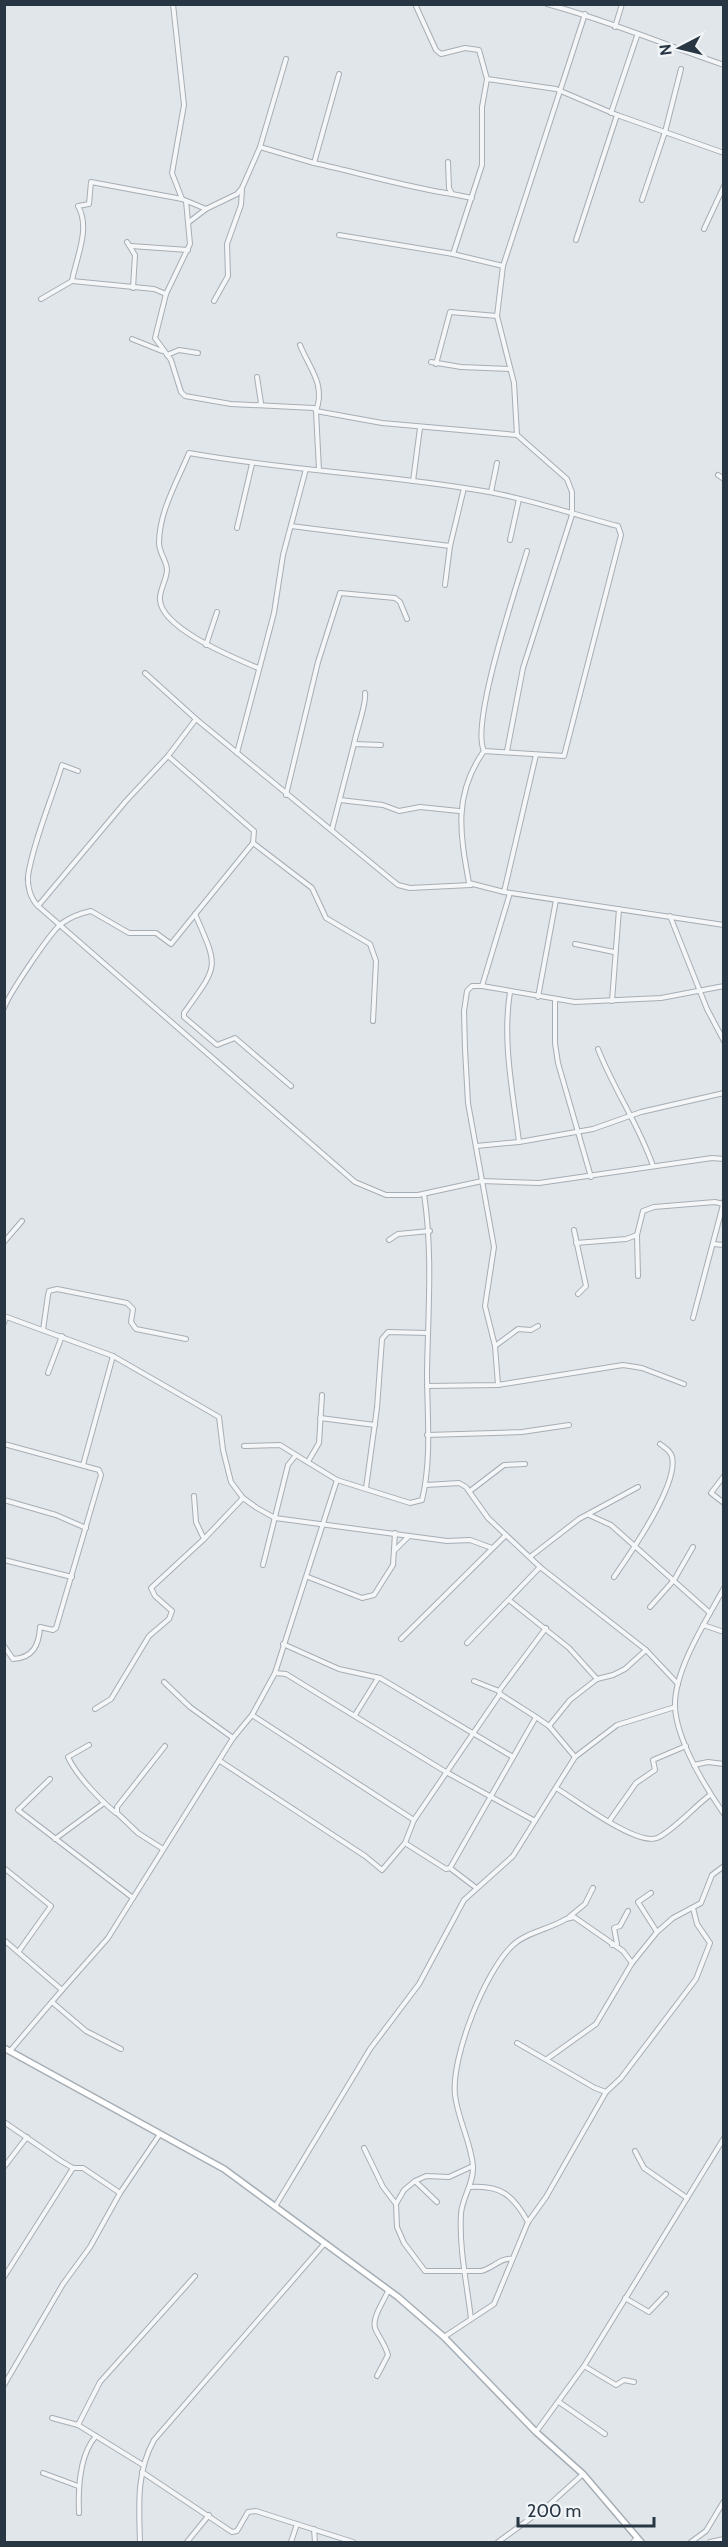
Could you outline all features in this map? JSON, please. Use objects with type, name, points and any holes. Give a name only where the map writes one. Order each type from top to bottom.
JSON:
[{"type":"main road","points":[[7,2049],[224,2169],[276,2205],[388,2291],[444,2337],[536,2432],[583,2474],[637,2541]]},
{"type":"street","points":[[173,4],[184,105],[172,173],[184,200],[189,222],[188,250],[166,294],[155,333],[157,343],[176,370],[181,392],[185,396],[259,406],[314,408],[316,411],[420,428],[517,435],[567,478],[572,492],[573,514],[523,668],[507,751]]},
{"type":"street","points":[[415,4],[436,50],[441,54],[465,48],[479,50],[487,79],[482,107],[482,165],[453,254]]},
{"type":"street","points":[[546,4],[585,14],[637,36],[723,65]]},
{"type":"street","points":[[615,27],[622,4]]},
{"type":"street","points":[[517,435],[510,369],[497,316],[503,266],[585,14]]},
{"type":"street","points":[[611,113],[637,36]]},
{"type":"street","points":[[189,222],[206,209],[237,194],[242,188],[260,147],[286,59]]},
{"type":"street","points":[[642,200],[665,132],[681,69]]},
{"type":"street","points":[[314,163],[339,74]]},
{"type":"street","points":[[487,79],[559,90],[617,116],[723,153]]},
{"type":"street","points":[[576,240],[617,116]]},
{"type":"street","points":[[260,147],[314,163],[385,178],[415,188],[472,198]]},
{"type":"street","points":[[448,162],[449,188],[452,194]]},
{"type":"street","points":[[72,281],[79,257],[84,219],[78,206],[89,204],[91,182],[184,200],[206,209]]},
{"type":"street","points":[[704,229],[723,185]]},
{"type":"street","points":[[214,301],[228,276],[227,244],[240,205],[242,188]]},
{"type":"street","points":[[339,235],[453,254],[503,266]]},
{"type":"street","points":[[127,242],[136,260],[133,288]]},
{"type":"street","points":[[131,246],[188,250]]},
{"type":"street","points":[[42,299],[72,281],[102,282],[133,288],[154,289],[166,294]]},
{"type":"street","points":[[436,364],[450,312],[497,316]]},
{"type":"street","points":[[132,339],[163,350]]},
{"type":"street","points":[[300,345],[316,376],[319,403],[316,411],[319,470]]},
{"type":"street","points":[[167,355],[179,350],[198,352]]},
{"type":"street","points":[[430,362],[510,369]]},
{"type":"street","points":[[257,377],[261,403],[259,406]]},
{"type":"street","points":[[413,481],[420,428]]},
{"type":"street","points":[[258,668],[206,645],[173,622],[161,605],[159,597],[165,584],[167,567],[158,546],[161,518],[189,453],[252,464],[413,481],[490,492],[618,526],[621,535],[564,756],[484,751]]},
{"type":"street","points":[[490,492],[496,463]]},
{"type":"street","points":[[237,528],[252,464]]},
{"type":"street","points":[[237,754],[274,613],[291,526],[306,469]]},
{"type":"street","points":[[718,476],[723,479]]},
{"type":"street","points":[[445,585],[450,546],[464,488]]},
{"type":"street","points":[[510,540],[519,498]]},
{"type":"street","points":[[291,526],[450,546]]},
{"type":"street","points":[[472,885],[469,883],[461,839],[459,811],[469,778],[484,751],[482,739],[488,682],[527,550]]},
{"type":"street","points":[[286,795],[318,662],[340,593],[395,598],[400,602],[407,619]]},
{"type":"street","points":[[206,645],[217,612]]},
{"type":"street","points":[[146,673],[237,754],[398,885],[410,888],[472,885],[504,892],[670,915],[723,925]]},
{"type":"street","points":[[332,829],[360,713],[365,704],[365,693]]},
{"type":"street","points":[[38,906],[126,801],[168,756],[196,719]]},
{"type":"street","points":[[354,744],[381,745]]},
{"type":"street","points":[[504,892],[536,755]]},
{"type":"street","points":[[5,1005],[60,925],[81,913],[91,911],[129,933],[156,933],[171,944],[253,843],[254,831],[168,756]]},
{"type":"street","points":[[78,771],[62,765],[28,877],[32,900],[355,1182],[386,1195],[424,1194],[482,1181],[539,1183],[653,1166],[723,1160]]},
{"type":"street","points":[[340,800],[383,805],[399,811],[420,807],[459,811]]},
{"type":"street","points":[[253,843],[312,888],[326,918],[370,944],[376,961],[373,1021]]},
{"type":"street","points":[[483,986],[510,892]]},
{"type":"street","points":[[538,998],[556,900]]},
{"type":"street","points":[[612,1001],[619,909]]},
{"type":"street","points":[[195,913],[212,952],[213,965],[209,979],[184,1013],[184,1017],[217,1046],[235,1038],[291,1086]]},
{"type":"street","points":[[670,915],[699,989],[723,1041]]},
{"type":"street","points":[[575,944],[614,952]]},
{"type":"street","points":[[498,1385],[495,1346],[485,1306],[494,1247],[468,1103],[464,1011],[467,991],[472,986],[483,986],[555,1000],[612,1001],[661,998],[723,986]]},
{"type":"street","points":[[510,992],[506,1013],[519,1142]]},
{"type":"street","points":[[555,1000],[555,1044],[591,1177]]},
{"type":"street","points":[[598,1049],[607,1073],[643,1136],[653,1166]]},
{"type":"street","points":[[476,1146],[519,1142],[577,1132],[723,1093]]},
{"type":"street","points":[[244,1446],[280,1445],[309,1460],[337,1480],[414,1504],[422,1500],[426,1485],[430,1231],[424,1194]]},
{"type":"street","points":[[638,1276],[637,1235],[643,1212],[648,1208],[723,1203],[693,1318]]},
{"type":"street","points":[[4,1242],[22,1221]]},
{"type":"street","points":[[574,1230],[586,1286],[578,1294]]},
{"type":"street","points":[[389,1239],[398,1234],[430,1231]]},
{"type":"street","points":[[576,1243],[626,1239],[637,1235]]},
{"type":"street","points":[[713,1244],[723,1245]]},
{"type":"street","points":[[43,1330],[49,1291],[57,1289],[127,1303],[133,1309],[131,1322],[136,1329],[186,1339]]},
{"type":"street","points":[[4,1323],[5,1316],[113,1356],[219,1418],[227,1473],[243,1498],[275,1518],[298,1519],[321,1525],[409,1536],[470,1540],[492,1548]]},
{"type":"street","points":[[495,1346],[518,1329],[531,1330],[538,1326]]},
{"type":"street","points":[[366,1488],[375,1425],[381,1339],[388,1332],[428,1333]]},
{"type":"street","points":[[48,1373],[62,1336]]},
{"type":"street","points":[[83,1465],[113,1356]]},
{"type":"street","points":[[427,1386],[498,1385],[623,1365],[642,1368],[684,1384]]},
{"type":"street","points":[[309,1460],[319,1443],[322,1395]]},
{"type":"street","points":[[320,1418],[375,1425]]},
{"type":"street","points":[[427,1435],[522,1432],[568,1425]]},
{"type":"street","points":[[4,1444],[99,1470],[101,1475],[56,1628],[53,1630],[40,1627],[40,1639],[34,1651],[13,1659],[4,1646]]},
{"type":"street","points":[[614,1577],[659,1505],[673,1466],[671,1453],[660,1444]]},
{"type":"street","points":[[263,1565],[288,1465],[296,1455]]},
{"type":"street","points":[[470,1491],[504,1465],[525,1464]]},
{"type":"street","points":[[723,1476],[711,1493],[723,1503]]},
{"type":"street","points":[[7,2049],[108,1938],[233,1738],[252,1715],[275,1673],[283,1644],[308,1577],[321,1525],[337,1480]]},
{"type":"street","points":[[426,1485],[459,1484],[470,1491],[488,1518],[540,1567],[646,1650],[678,1684]]},
{"type":"street","points":[[530,1557],[579,1519],[638,1487]]},
{"type":"street","points":[[194,1496],[196,1522],[204,1539]]},
{"type":"street","points":[[95,1709],[111,1699],[149,1636],[169,1619],[172,1611],[155,1596],[152,1588],[243,1498]]},
{"type":"street","points":[[4,1500],[56,1515],[86,1528]]},
{"type":"street","points":[[589,1515],[611,1525],[636,1545],[710,1613]]},
{"type":"street","points":[[308,1577],[357,1596],[369,1598],[374,1595],[390,1572],[395,1550],[395,1533]]},
{"type":"street","points":[[401,1639],[506,1535]]},
{"type":"street","points":[[395,1550],[409,1536]]},
{"type":"street","points":[[650,1607],[674,1580],[693,1547]]},
{"type":"street","points":[[4,1560],[72,1577]]},
{"type":"street","points":[[467,1643],[540,1567]]},
{"type":"street","points":[[723,1588],[703,1625],[678,1684],[675,1707],[694,1765],[723,1814]]},
{"type":"street","points":[[510,1600],[570,1648],[597,1679]]},
{"type":"street","points":[[703,1625],[723,1632]]},
{"type":"street","points":[[220,1761],[365,1856],[379,1868],[386,1869],[405,1843],[414,1820],[471,1734],[546,1628]]},
{"type":"street","points":[[283,1644],[339,1669],[378,1678],[397,1687],[471,1734],[513,1757]]},
{"type":"street","points":[[549,1726],[570,1700],[597,1679],[625,1669],[646,1650]]},
{"type":"street","points":[[275,1673],[286,1674],[446,1772],[535,1821]]},
{"type":"street","points":[[355,1716],[378,1678]]},
{"type":"street","points":[[474,1681],[499,1692],[549,1726],[575,1757]]},
{"type":"street","points":[[164,1682],[190,1707],[233,1738]]},
{"type":"street","points":[[276,2205],[370,2049],[419,1984],[452,1919],[476,1887],[505,1865],[575,1757],[617,1725],[675,1707]]},
{"type":"street","points":[[252,1715],[414,1820]]},
{"type":"street","points":[[450,1868],[536,1717]]},
{"type":"street","points":[[89,1745],[68,1756],[77,1774],[88,1782],[104,1803],[138,1833],[163,1849]]},
{"type":"street","points":[[117,1813],[117,1807],[165,1746]]},
{"type":"street","points":[[610,1820],[636,1783],[653,1773],[655,1770],[653,1760],[686,1746]]},
{"type":"street","points":[[694,1765],[708,1762],[723,1764]]},
{"type":"street","points":[[50,1779],[18,1810],[133,1898]]},
{"type":"street","points":[[556,1788],[626,1831],[648,1840],[659,1837],[711,1795]]},
{"type":"street","points":[[56,1839],[104,1803]]},
{"type":"street","points":[[405,1843],[446,1869],[450,1868],[476,1887]]},
{"type":"street","points":[[547,2059],[596,2024],[620,1988],[632,1963],[657,1932],[673,1918],[703,1900],[715,1871],[723,1866]]},
{"type":"street","points":[[4,1869],[51,1906],[19,1952]]},
{"type":"street","points":[[566,1919],[585,1904],[593,1888]]},
{"type":"street","points":[[651,1893],[638,1902],[657,1932]]},
{"type":"street","points":[[444,2337],[494,2304],[528,2222],[546,2197],[606,2092],[621,2078],[696,1979],[710,1943],[697,1924],[693,1908]]},
{"type":"street","points":[[611,1945],[617,1944],[614,1928],[620,1926],[628,1911]]},
{"type":"street","points":[[471,2319],[466,2271],[461,2249],[461,2213],[470,2187],[473,2166],[458,2112],[454,2086],[471,2016],[498,1966],[513,1945],[566,1919],[574,1917],[623,1952],[632,1963]]},
{"type":"street","points":[[4,1940],[62,1990]]},
{"type":"street","points":[[52,2002],[86,2031],[121,2049]]},
{"type":"street","points":[[517,2043],[595,2088],[606,2092]]},
{"type":"street","points":[[4,2122],[73,2168],[83,2168],[120,2193]]},
{"type":"street","points":[[4,2385],[63,2284],[90,2247],[120,2193],[160,2133]]},
{"type":"street","points":[[4,2167],[27,2137]]},
{"type":"street","points":[[536,2432],[584,2366],[723,2138]]},
{"type":"street","points":[[364,2148],[383,2187],[396,2204],[398,2230],[412,2257],[423,2270],[445,2273],[488,2270],[504,2259],[513,2259]]},
{"type":"street","points":[[635,2151],[644,2168],[687,2198]]},
{"type":"street","points":[[396,2204],[404,2190],[415,2181],[426,2176],[448,2177],[473,2166]]},
{"type":"street","points":[[4,2277],[73,2168]]},
{"type":"street","points":[[415,2181],[438,2202]]},
{"type":"street","points":[[470,2187],[488,2186],[501,2190],[515,2201],[528,2222]]},
{"type":"street","points":[[140,2542],[142,2472],[154,2440],[325,2243]]},
{"type":"street","points":[[78,2425],[100,2382],[195,2276]]},
{"type":"street","points":[[377,2376],[388,2355],[384,2341],[376,2330],[375,2321],[388,2291]]},
{"type":"street","points":[[625,2298],[649,2312],[666,2294]]},
{"type":"street","points":[[584,2366],[614,2384],[624,2380],[634,2382]]},
{"type":"street","points":[[559,2402],[605,2434]]},
{"type":"street","points":[[52,2418],[78,2425],[143,2465]]},
{"type":"street","points":[[80,2513],[78,2486],[89,2446],[96,2436]]},
{"type":"street","points":[[142,2472],[186,2504],[209,2515],[234,2532],[252,2510],[354,2542]]},
{"type":"street","points":[[43,2473],[78,2486]]},
{"type":"street","points":[[498,2542],[550,2504],[583,2474]]},
{"type":"street","points":[[691,2542],[706,2531],[723,2500]]},
{"type":"street","points":[[187,2542],[209,2515]]},
{"type":"street","points":[[291,2542],[297,2524]]},
{"type":"street","points":[[314,2529],[315,2542]]},
{"type":"street","points":[[710,2542],[723,2539]]}]
